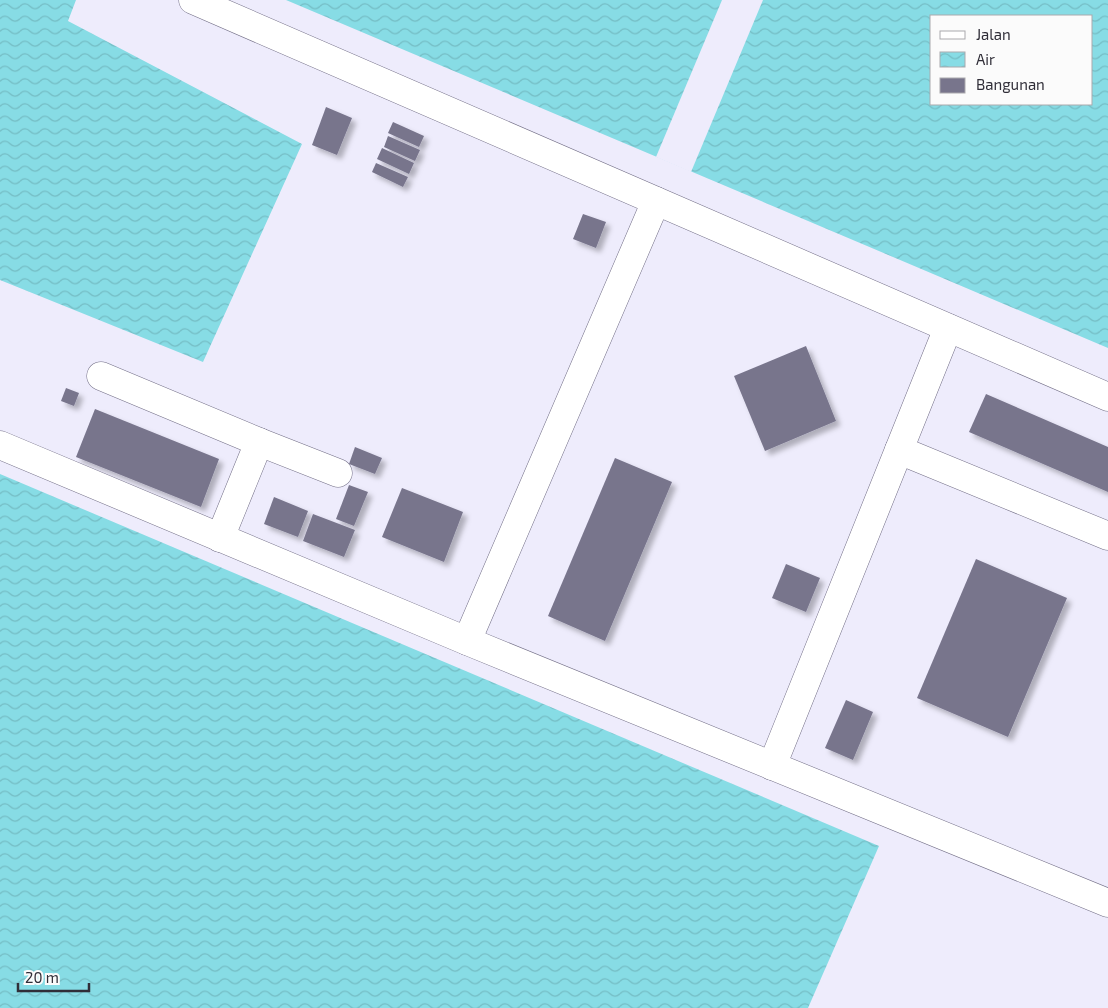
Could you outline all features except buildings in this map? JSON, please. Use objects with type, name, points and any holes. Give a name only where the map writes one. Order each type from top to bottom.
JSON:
[{"type":"lane","points":[[193,0],[1108,397]]},
{"type":"lane","points":[[467,642],[656,201]]},
{"type":"lane","points":[[772,766],[948,328]]},
{"type":"lane","points":[[102,376],[338,473]]},
{"type":"lane","points":[[220,538],[259,442]]},
{"type":"lane","points":[[0,445],[467,642],[1108,903]]},
{"type":"lane","points":[[899,450],[1108,536]]},
{"type":"water","points":[[0,0],[76,0],[68,21],[302,144],[203,362],[0,280]]},
{"type":"water","points":[[286,0],[1108,0],[1108,348]]},
{"type":"water","points":[[0,474],[879,846],[808,1008],[0,1008]]},
{"type":"pier","points":[[722,0],[763,0],[691,172],[656,157]]}]
